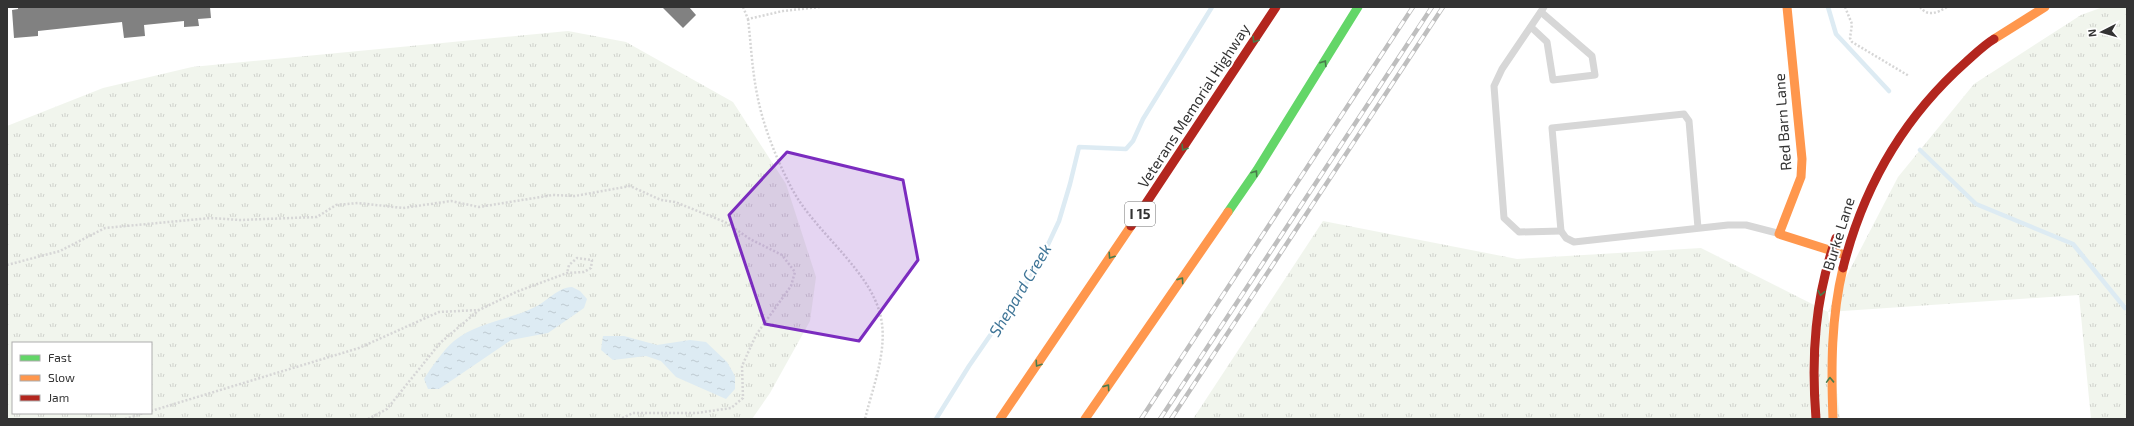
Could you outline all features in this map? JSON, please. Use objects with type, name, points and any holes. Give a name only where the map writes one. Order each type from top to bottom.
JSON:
[{"type":"main road","name":"Veterans Memorial Highway","points":[[1000,419],[1174,163],[1276,7]]},
{"type":"main road","points":[[1085,419],[1256,170],[1358,7]]},
{"type":"main road","name":"Red Barn Lane","points":[[1780,234],[1800,177],[1802,159],[1787,7]]},
{"type":"main road","points":[[1866,196],[1883,161],[1905,127],[1948,78],[1983,46],[2012,26],[2045,7]]},
{"type":"main road","name":"Burke Lane","points":[[1851,212],[1866,196]]},
{"type":"main road","name":"Burke Lane","points":[[1833,419],[1830,375],[1832,329],[1845,255],[1866,196]]},
{"type":"main road","name":"Burke Lane","points":[[1816,419],[1813,377],[1816,326],[1821,293],[1831,251],[1840,231]]},
{"type":"main road","points":[[1780,234],[1845,255]]},
{"type":"lane","points":[[1531,27],[1547,42],[1553,80],[1595,75],[1592,56],[1543,10],[1531,27],[1502,69],[1494,86],[1504,218],[1519,232],[1561,231]]},
{"type":"lane","points":[[1698,228],[1689,121],[1684,114],[1552,128],[1561,231],[1566,238],[1574,242],[1657,234],[1698,228],[1746,225],[1780,234]]},
{"type":"path","points":[[743,7],[748,19],[757,93],[766,130],[788,181],[820,230],[855,267],[873,293],[882,324],[881,352],[865,419]]},
{"type":"path","points":[[748,19],[783,11],[820,7]]},
{"type":"path","points":[[1845,7],[1852,24],[1850,38],[1852,42],[1909,76]]},
{"type":"path","points":[[1920,7],[1925,12],[1932,14],[1947,7]]},
{"type":"path","points":[[7,265],[60,251],[105,228],[211,218],[240,220],[317,217],[336,205],[358,203],[403,208],[451,201],[479,207],[553,195],[575,196],[630,186],[661,200],[675,202],[725,222],[750,239],[782,255],[795,272],[791,286],[756,335],[742,366],[743,398],[731,408],[697,413],[633,413],[620,419]]},
{"type":"path","points":[[368,419],[387,409],[440,343],[479,310],[516,292],[567,273],[584,272],[591,268],[592,260],[577,258],[569,265],[567,273]]},
{"type":"path","points":[[152,411],[359,348],[439,312],[479,310]]},
{"type":"path","points":[[125,419],[141,414]]},
{"type":"highlighted area","points":[[787,152],[903,180],[918,260],[859,341],[765,324],[729,215]]},
{"type":"green space","points":[[2103,7],[2127,7],[2127,419],[2091,419],[2079,295],[1828,312],[1898,177],[1974,84],[2081,15]]},
{"type":"green space","points":[[568,31],[626,42],[733,102],[786,184],[816,277],[810,321],[770,393],[752,419],[7,419],[7,126],[103,88],[192,67]]},
{"type":"green space","points":[[1323,221],[1517,259],[1701,248],[1828,312],[1840,419],[1193,419]]},
{"type":"water","points":[[572,287],[580,291],[587,299],[584,308],[548,333],[511,340],[439,389],[428,389],[424,379],[434,364],[454,341],[483,325],[535,307],[557,292]]},
{"type":"water","points":[[603,336],[624,336],[657,345],[690,340],[706,342],[727,362],[735,376],[735,389],[726,399],[676,377],[661,361],[646,356],[613,360],[601,350]]},
{"type":"building","points":[[18,7],[210,7],[211,18],[198,19],[199,26],[184,27],[184,21],[144,25],[145,36],[124,38],[122,22],[38,31],[38,36],[14,38],[12,10],[18,9]]},
{"type":"building","points":[[662,7],[689,7],[696,15],[683,28]]},
{"type":"waterway","name":"Shepard Creek","points":[[936,419],[969,366],[1038,266],[1059,221],[1079,147],[1126,149],[1133,141],[1143,119],[1212,7]]},
{"type":"waterway","name":"Shepard Creek","points":[[1828,7],[1836,34],[1889,91]]},
{"type":"waterway","name":"Shepard Creek","points":[[1920,150],[1976,204],[2073,244],[2125,308],[2127,307]]},
{"type":"railway","points":[[1141,419],[1413,7]]},
{"type":"railway","points":[[1160,419],[1432,7]]},
{"type":"railway","points":[[1171,419],[1443,7]]},
{"type":"traffic: fast","points":[[1228,212],[1257,170],[1358,7]]},
{"type":"traffic: slow","points":[[1787,7],[1802,159],[1801,177],[1779,234],[1845,255]]},
{"type":"traffic: slow","points":[[1994,39],[2045,7]]},
{"type":"traffic: slow","points":[[1085,419],[1228,212]]},
{"type":"traffic: slow","points":[[1000,419],[1131,226]]},
{"type":"traffic: slow","points":[[1833,419],[1832,381],[1834,324],[1843,268]]},
{"type":"traffic: jam","points":[[1131,226],[1276,7]]},
{"type":"traffic: jam","points":[[1843,268],[1851,238],[1874,182],[1905,130],[1923,106],[1944,83],[1976,53],[1994,39]]},
{"type":"traffic: jam","points":[[1816,419],[1814,372],[1816,327],[1823,282],[1836,238]]}]
